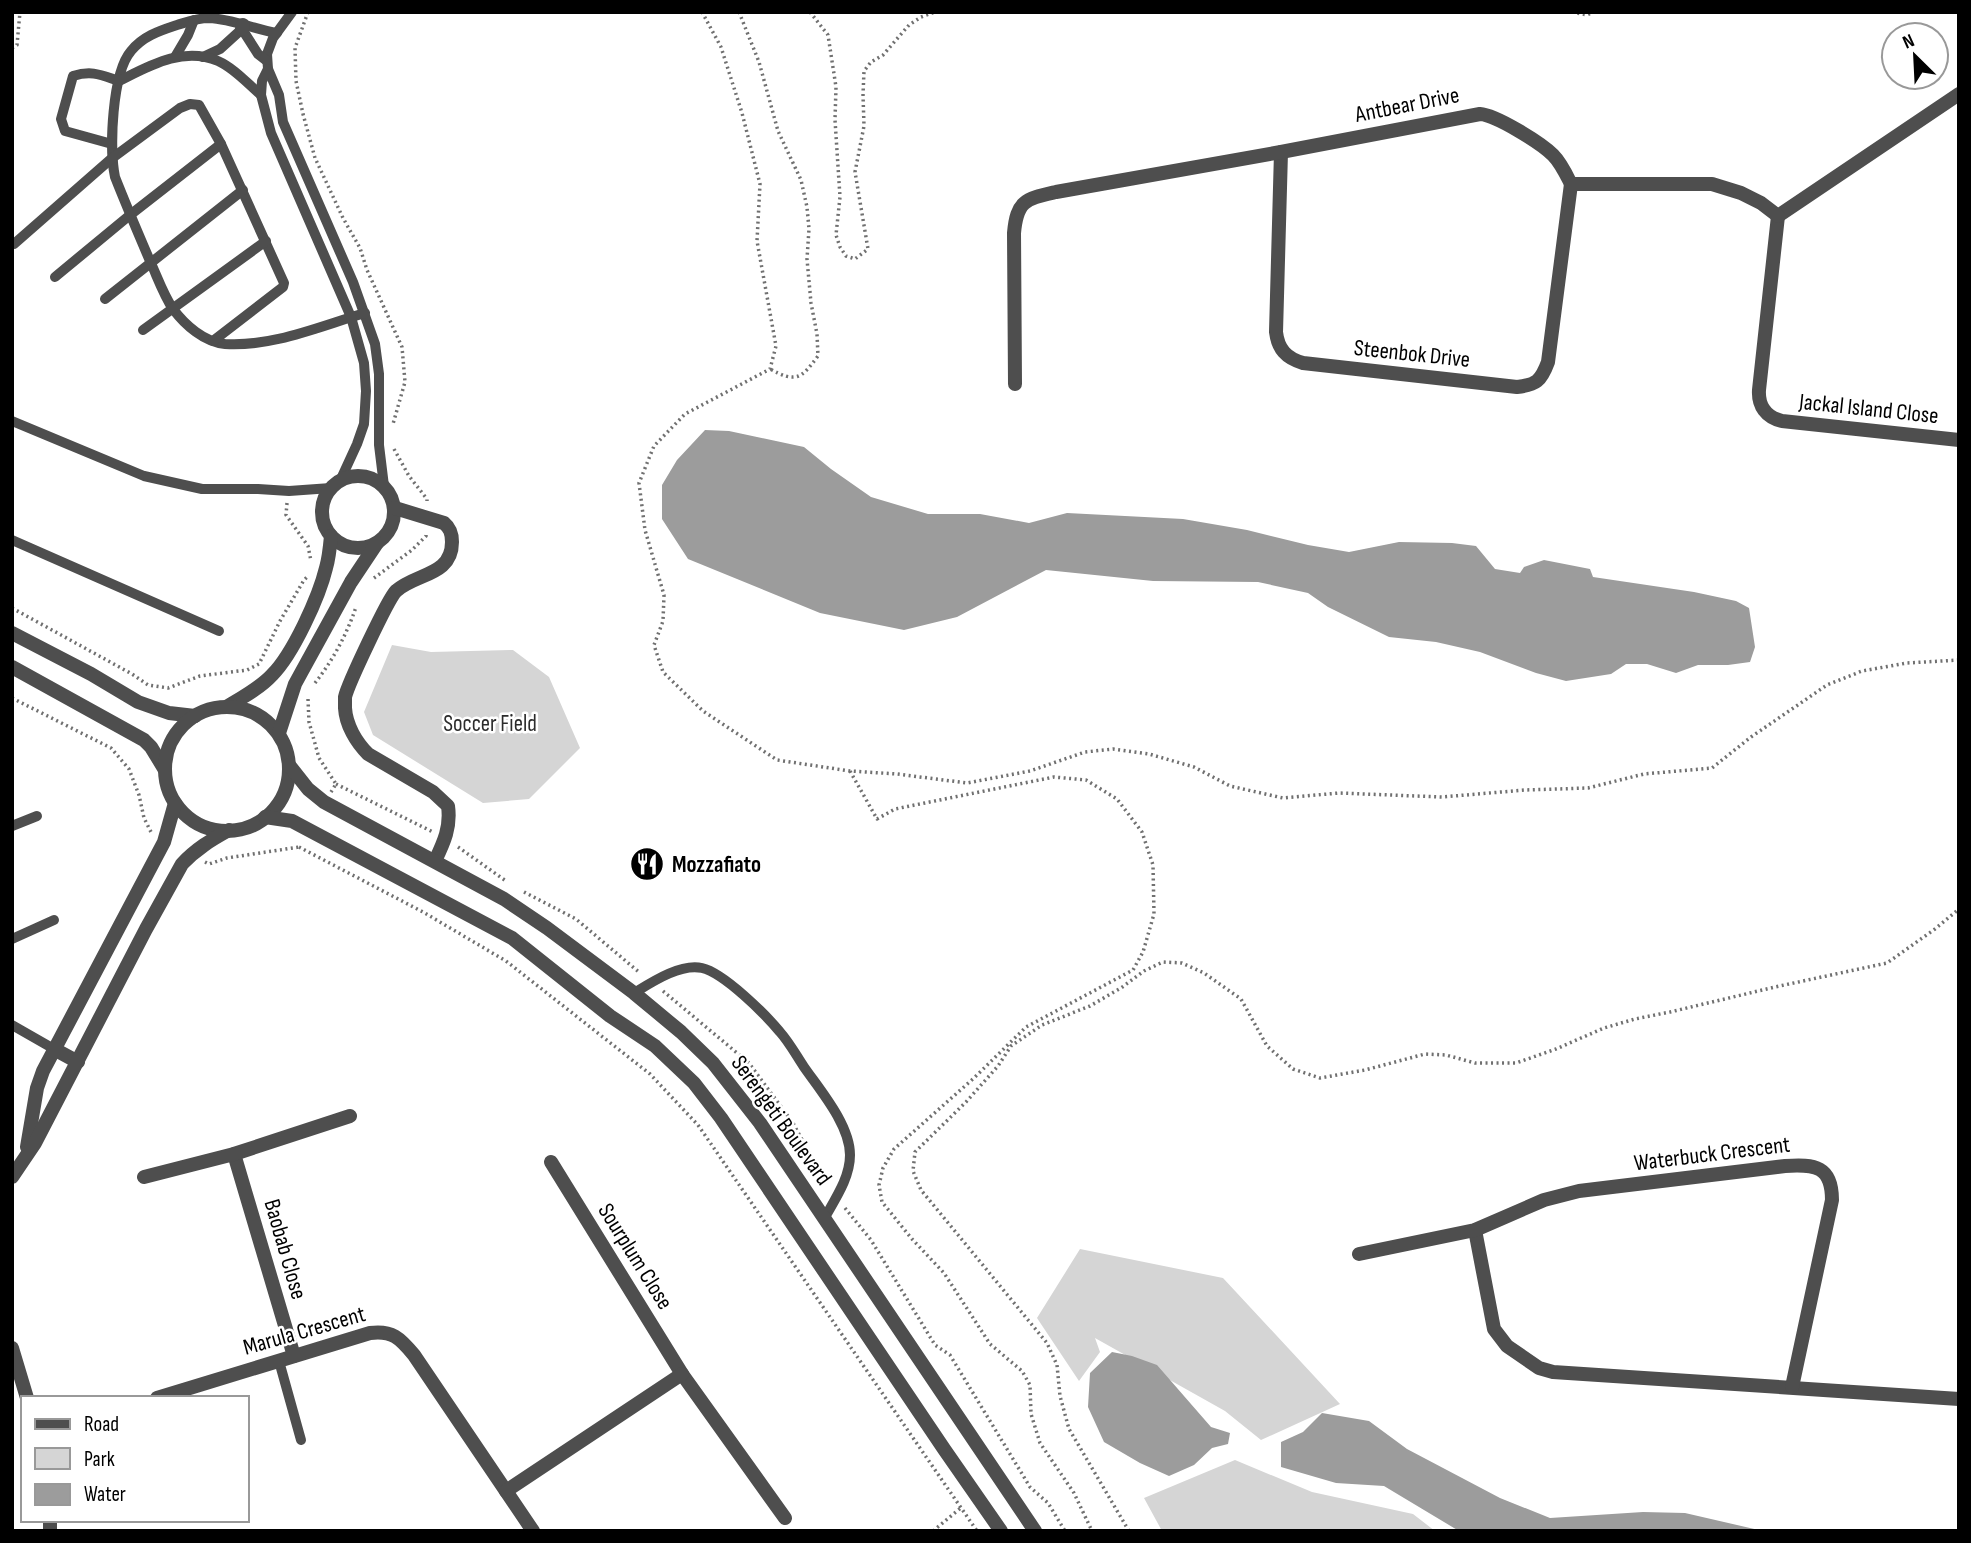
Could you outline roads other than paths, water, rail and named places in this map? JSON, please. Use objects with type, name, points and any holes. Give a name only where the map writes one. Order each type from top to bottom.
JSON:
[{"type":"street","points":[[1572,184],[1712,184],[1741,194],[1778,216],[1959,94]]},
{"type":"street","name":"Antbear Drive","points":[[1015,384],[1014,233],[1016,216],[1024,202],[1056,192],[1111,181],[1489,114],[1552,153],[1572,184]]},
{"type":"street","name":"Steenbok Drive","points":[[1281,152],[1276,332],[1277,341],[1286,356],[1303,363],[1517,387],[1529,386],[1539,380],[1548,362],[1572,184]]},
{"type":"street","name":"Jackal Island Close","points":[[1778,216],[1759,390],[1759,398],[1765,412],[1782,421],[1959,440]]},
{"type":"street","points":[[279,733],[295,684],[351,582],[377,543],[389,532],[394,520],[395,508],[391,496],[384,486],[373,479],[351,477],[336,484],[325,498],[322,509],[323,520],[331,536],[344,545],[356,548],[377,543]]},
{"type":"street","points":[[395,508],[448,526],[452,540],[450,557],[445,565],[395,592],[352,679],[345,697],[345,710],[351,730],[368,754],[433,792],[448,806],[449,824],[446,838],[435,861]]},
{"type":"street","points":[[228,706],[265,682],[287,657],[321,586],[331,536]]},
{"type":"street","points":[[12,633],[92,674],[138,702],[169,713],[195,716]]},
{"type":"street","points":[[12,667],[144,740],[165,770]]},
{"type":"street","points":[[228,706],[247,710],[265,719],[279,733],[288,751],[290,772],[285,793],[273,811],[256,824],[236,831],[214,830],[194,822],[175,803],[168,789],[165,770],[167,750],[176,733],[195,716],[208,709],[228,706]]},
{"type":"street","name":"Serengeti Boulevard","points":[[289,765],[308,789],[324,802],[515,906],[634,993],[681,1031],[713,1063],[760,1123],[1035,1531]]},
{"type":"street","points":[[24,1159],[37,1088],[54,1049],[164,842],[175,803]]},
{"type":"street","name":"Serengeti Boulevard","points":[[265,817],[292,821],[512,938],[610,1016],[655,1046],[694,1083],[721,1118],[1001,1531]]},
{"type":"street","points":[[12,1177],[78,1062],[182,864],[208,841],[229,831]]},
{"type":"street","points":[[84,992],[107,1005]]},
{"type":"street","points":[[54,1049],[78,1062]]},
{"type":"street","points":[[144,1177],[234,1154],[350,1116]]},
{"type":"street","name":"Baobab Close","points":[[234,1154],[287,1359]]},
{"type":"street","name":"Sourplum Close","points":[[551,1162],[682,1374],[785,1518]]},
{"type":"street","name":"Waterbuck Crescent","points":[[1359,1254],[1475,1230],[1544,1200],[1579,1191],[1785,1166],[1817,1167],[1827,1175],[1831,1184],[1832,1200],[1792,1387]]},
{"type":"street","points":[[1475,1230],[1494,1329],[1507,1346],[1539,1368],[1959,1399]]},
{"type":"street","name":"Marula Crescent","points":[[171,1396],[198,1392],[287,1359],[370,1333],[383,1331],[392,1334],[414,1355],[533,1531]]},
{"type":"street","points":[[12,1348],[26,1396]]},
{"type":"street","points":[[506,1491],[682,1374]]},
{"type":"lane","points":[[12,421],[144,476],[202,489],[289,491],[336,484],[364,424],[365,377],[351,317],[271,133],[261,95],[269,46],[292,12]]},
{"type":"lane","points":[[277,33],[242,22],[206,18],[156,32],[139,43],[125,59],[119,81],[112,125],[111,159],[115,177],[173,308],[198,334],[223,344],[272,340],[318,329],[365,313]]},
{"type":"lane","points":[[174,57],[194,20]]},
{"type":"lane","points":[[202,57],[220,49],[242,22]]},
{"type":"lane","points":[[242,22],[258,54],[267,65],[279,95],[283,122],[353,282],[375,344],[379,374],[379,444],[384,486]]},
{"type":"lane","points":[[112,144],[65,131],[61,119],[74,76],[85,72],[95,73],[119,81],[174,57],[202,57],[218,61],[231,69],[261,95]]},
{"type":"lane","points":[[14,244],[111,159],[180,108],[190,104],[199,105],[221,144],[283,276],[283,286],[213,341]]},
{"type":"lane","points":[[55,277],[221,144]]},
{"type":"lane","points":[[105,299],[243,190]]},
{"type":"lane","points":[[144,330],[266,241]]},
{"type":"lane","points":[[12,540],[219,631]]},
{"type":"lane","points":[[12,826],[37,816]]},
{"type":"lane","points":[[12,939],[54,920]]},
{"type":"lane","points":[[634,993],[688,966],[704,968],[729,982],[779,1031],[833,1109],[846,1136],[850,1153],[848,1172],[824,1219]]},
{"type":"lane","points":[[12,1025],[54,1049]]},
{"type":"lane","points":[[287,1359],[301,1440]]},
{"type":"water","points":[[705,430],[729,431],[804,447],[871,497],[928,514],[980,514],[1029,523],[1067,513],[1183,519],[1349,552],[1399,542],[1452,543],[1476,546],[1495,569],[1520,573],[1524,567],[1544,560],[1590,569],[1593,577],[1736,601],[1749,608],[1755,647],[1750,662],[1698,665],[1676,673],[1647,664],[1626,664],[1611,674],[1566,681],[1480,652],[1436,642],[1389,637],[1328,607],[1308,593],[1258,582],[1153,581],[1046,570],[957,617],[904,630],[820,613],[688,559],[662,519],[662,485],[677,460]]},
{"type":"water","points":[[1112,1352],[1157,1365],[1211,1427],[1230,1433],[1228,1444],[1212,1448],[1194,1465],[1169,1476],[1104,1442],[1088,1407],[1090,1373]]},
{"type":"water","points":[[1322,1413],[1369,1421],[1407,1449],[1500,1498],[1550,1518],[1643,1512],[1685,1513],[1763,1531],[1459,1531],[1384,1486],[1336,1483],[1281,1467],[1281,1442],[1303,1432]]},
{"type":"place","name":"Mozzafiato","points":[[647,864]]},
{"type":"park label","name":"Soccer Field","points":[[490,723]]}]
